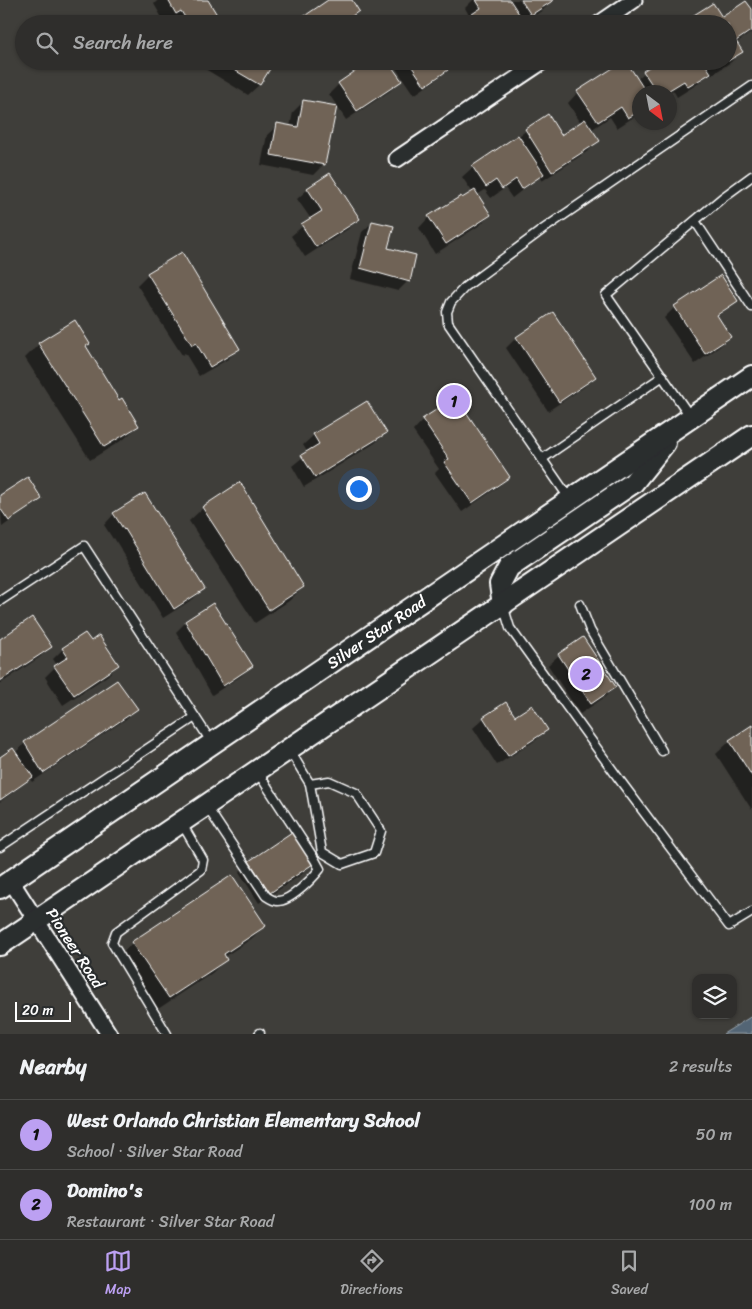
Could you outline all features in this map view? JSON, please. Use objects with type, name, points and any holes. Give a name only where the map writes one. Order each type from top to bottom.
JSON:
[{"type":"main road","name":"Silver Star Road","points":[[6,884],[752,376]]},
{"type":"main road","points":[[503,605],[500,584],[509,567],[633,483],[685,422]]},
{"type":"main road","points":[[0,945],[752,435]]},
{"type":"street","points":[[612,15],[634,0]]},
{"type":"street","points":[[398,159],[530,70]]},
{"type":"street","name":"Pioneer Road","points":[[6,884],[36,920],[109,1034]]},
{"type":"lane","points":[[571,500],[448,323],[447,312],[451,302],[465,286],[542,230],[752,86]]},
{"type":"lane","points":[[685,422],[663,376],[606,295],[752,176]]},
{"type":"lane","points":[[696,221],[752,307]]},
{"type":"lane","points":[[542,459],[663,376]]},
{"type":"lane","points":[[0,601],[84,546],[213,743]]},
{"type":"lane","points":[[580,604],[590,630],[662,751]]},
{"type":"lane","points":[[503,605],[510,628],[618,779],[729,926],[752,912]]},
{"type":"lane","points":[[0,847],[195,717]]},
{"type":"lane","points":[[290,749],[310,784],[322,852],[342,864],[374,853],[381,831],[356,793],[329,781],[310,784]]},
{"type":"lane","points":[[206,805],[266,896],[277,901],[282,900],[311,882],[320,869],[257,772]]},
{"type":"lane","points":[[167,1034],[112,943],[116,932],[200,870],[204,860],[181,822]]},
{"type":"water","points":[[752,1016],[752,1034],[723,1034]]},
{"type":"building","points":[[168,0],[208,0],[217,15],[183,15],[181,11],[176,14]]},
{"type":"building","points":[[328,0],[352,0],[359,11],[353,15],[306,15]]},
{"type":"building","points":[[476,0],[510,0],[520,15],[470,15],[481,8]]},
{"type":"building","points":[[521,0],[554,0],[531,15]]},
{"type":"building","points":[[746,1],[752,9],[752,30],[737,40],[737,15],[725,15]]},
{"type":"building","points":[[713,3],[721,15],[694,15]]},
{"type":"building","points":[[737,43],[743,52],[737,56]]},
{"type":"building","points":[[234,70],[269,70],[260,85]]},
{"type":"building","points":[[357,70],[394,70],[402,81],[357,111],[338,83]]},
{"type":"building","points":[[414,70],[448,70],[425,86]]},
{"type":"building","points":[[610,70],[632,70],[641,85],[632,85],[632,116],[628,118],[621,107],[598,122],[577,91]]},
{"type":"building","points":[[644,70],[709,70],[711,73],[688,87],[684,81],[677,85],[652,85],[643,71]]},
{"type":"building","points":[[303,100],[337,106],[325,165],[271,155],[277,123],[298,127]]},
{"type":"building","points":[[548,114],[561,135],[585,119],[600,141],[552,172],[525,129]]},
{"type":"building","points":[[518,135],[544,174],[522,189],[516,179],[502,189],[496,180],[486,187],[472,166]]},
{"type":"building","points":[[330,173],[360,219],[316,247],[301,224],[322,211],[307,188]]},
{"type":"building","points":[[475,190],[491,215],[446,244],[428,216],[461,196],[462,198]]},
{"type":"building","points":[[372,221],[394,226],[388,248],[416,255],[410,282],[360,268]]},
{"type":"building","points":[[182,252],[240,349],[210,367],[196,343],[192,345],[147,273]]},
{"type":"building","points":[[721,275],[738,301],[717,315],[731,337],[705,354],[674,306]]},
{"type":"building","points":[[553,312],[596,377],[559,402],[516,337]]},
{"type":"building","points":[[75,320],[90,344],[86,346],[119,400],[122,398],[139,426],[104,447],[38,343]]},
{"type":"building","points":[[456,397],[510,477],[472,503],[444,462],[449,459],[422,419]]},
{"type":"building","points":[[367,401],[387,433],[315,477],[301,455],[319,444],[313,434]]},
{"type":"building","points":[[28,477],[42,499],[9,521],[0,508],[0,495]]},
{"type":"building","points":[[240,482],[304,587],[269,610],[202,507]]},
{"type":"building","points":[[145,493],[205,589],[174,609],[125,529],[113,513]]},
{"type":"building","points":[[213,603],[253,666],[223,686],[185,621]]},
{"type":"building","points":[[32,617],[52,647],[0,681],[0,639]]},
{"type":"building","points":[[85,633],[91,641],[99,635],[119,665],[74,695],[54,666],[68,657],[62,648]]},
{"type":"building","points":[[583,637],[616,687],[591,704],[558,654]]},
{"type":"building","points":[[117,680],[138,709],[43,773],[24,742]]},
{"type":"building","points":[[506,702],[515,716],[532,705],[548,730],[508,756],[483,717]]},
{"type":"building","points":[[752,725],[752,776],[729,740]]},
{"type":"building","points":[[13,748],[33,777],[0,800],[0,757]]},
{"type":"building","points":[[292,832],[313,864],[270,893],[249,861]]},
{"type":"building","points":[[232,875],[266,926],[224,954],[227,960],[169,998],[131,942]]},
{"type":"place","name":"West Orlando Christian Elementary School","points":[[454,401]]},
{"type":"place","name":"Domino's","points":[[586,674]]}]
